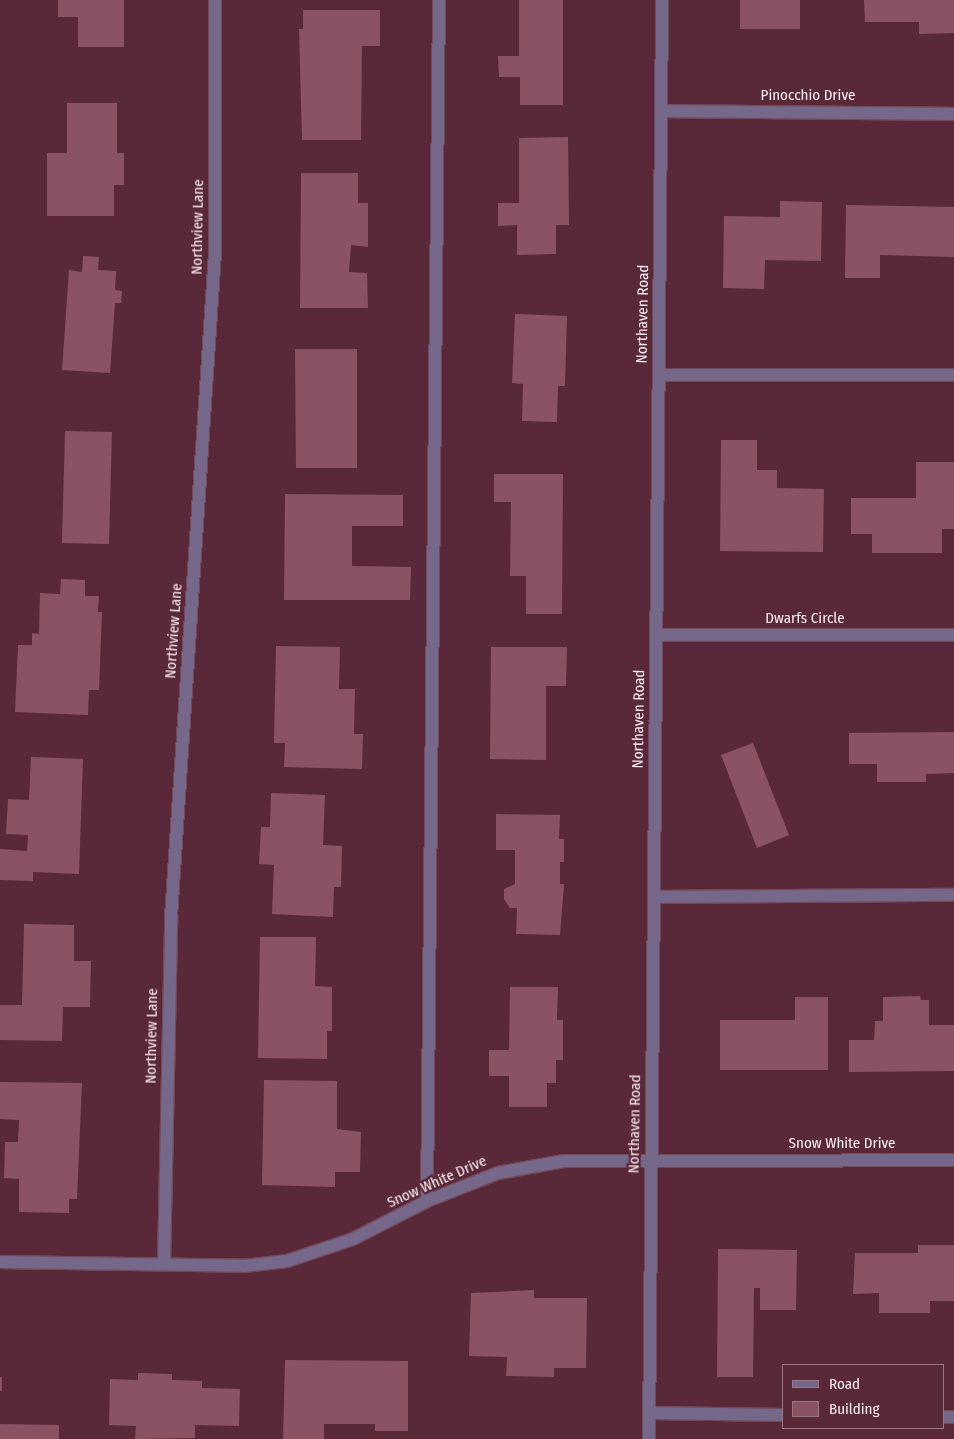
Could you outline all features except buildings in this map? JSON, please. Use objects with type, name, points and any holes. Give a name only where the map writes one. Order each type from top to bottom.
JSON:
[{"type":"street","name":"Northview Lane","points":[[164,1264],[171,917],[215,253],[215,0]]},
{"type":"street","points":[[427,1201],[439,0]]},
{"type":"street","name":"Northaven Road","points":[[648,1439],[662,0]]},
{"type":"street","name":"Pinocchio Drive","points":[[661,111],[954,114]]},
{"type":"street","points":[[659,375],[954,375]]},
{"type":"street","name":"Dwarfs Circle","points":[[656,635],[954,636]]},
{"type":"street","points":[[654,897],[954,895]]},
{"type":"street","name":"Snow White Drive","points":[[0,1262],[244,1266],[287,1261],[353,1239],[427,1201],[498,1172],[564,1161],[954,1160]]},
{"type":"street","points":[[649,1414],[782,1415]]}]
